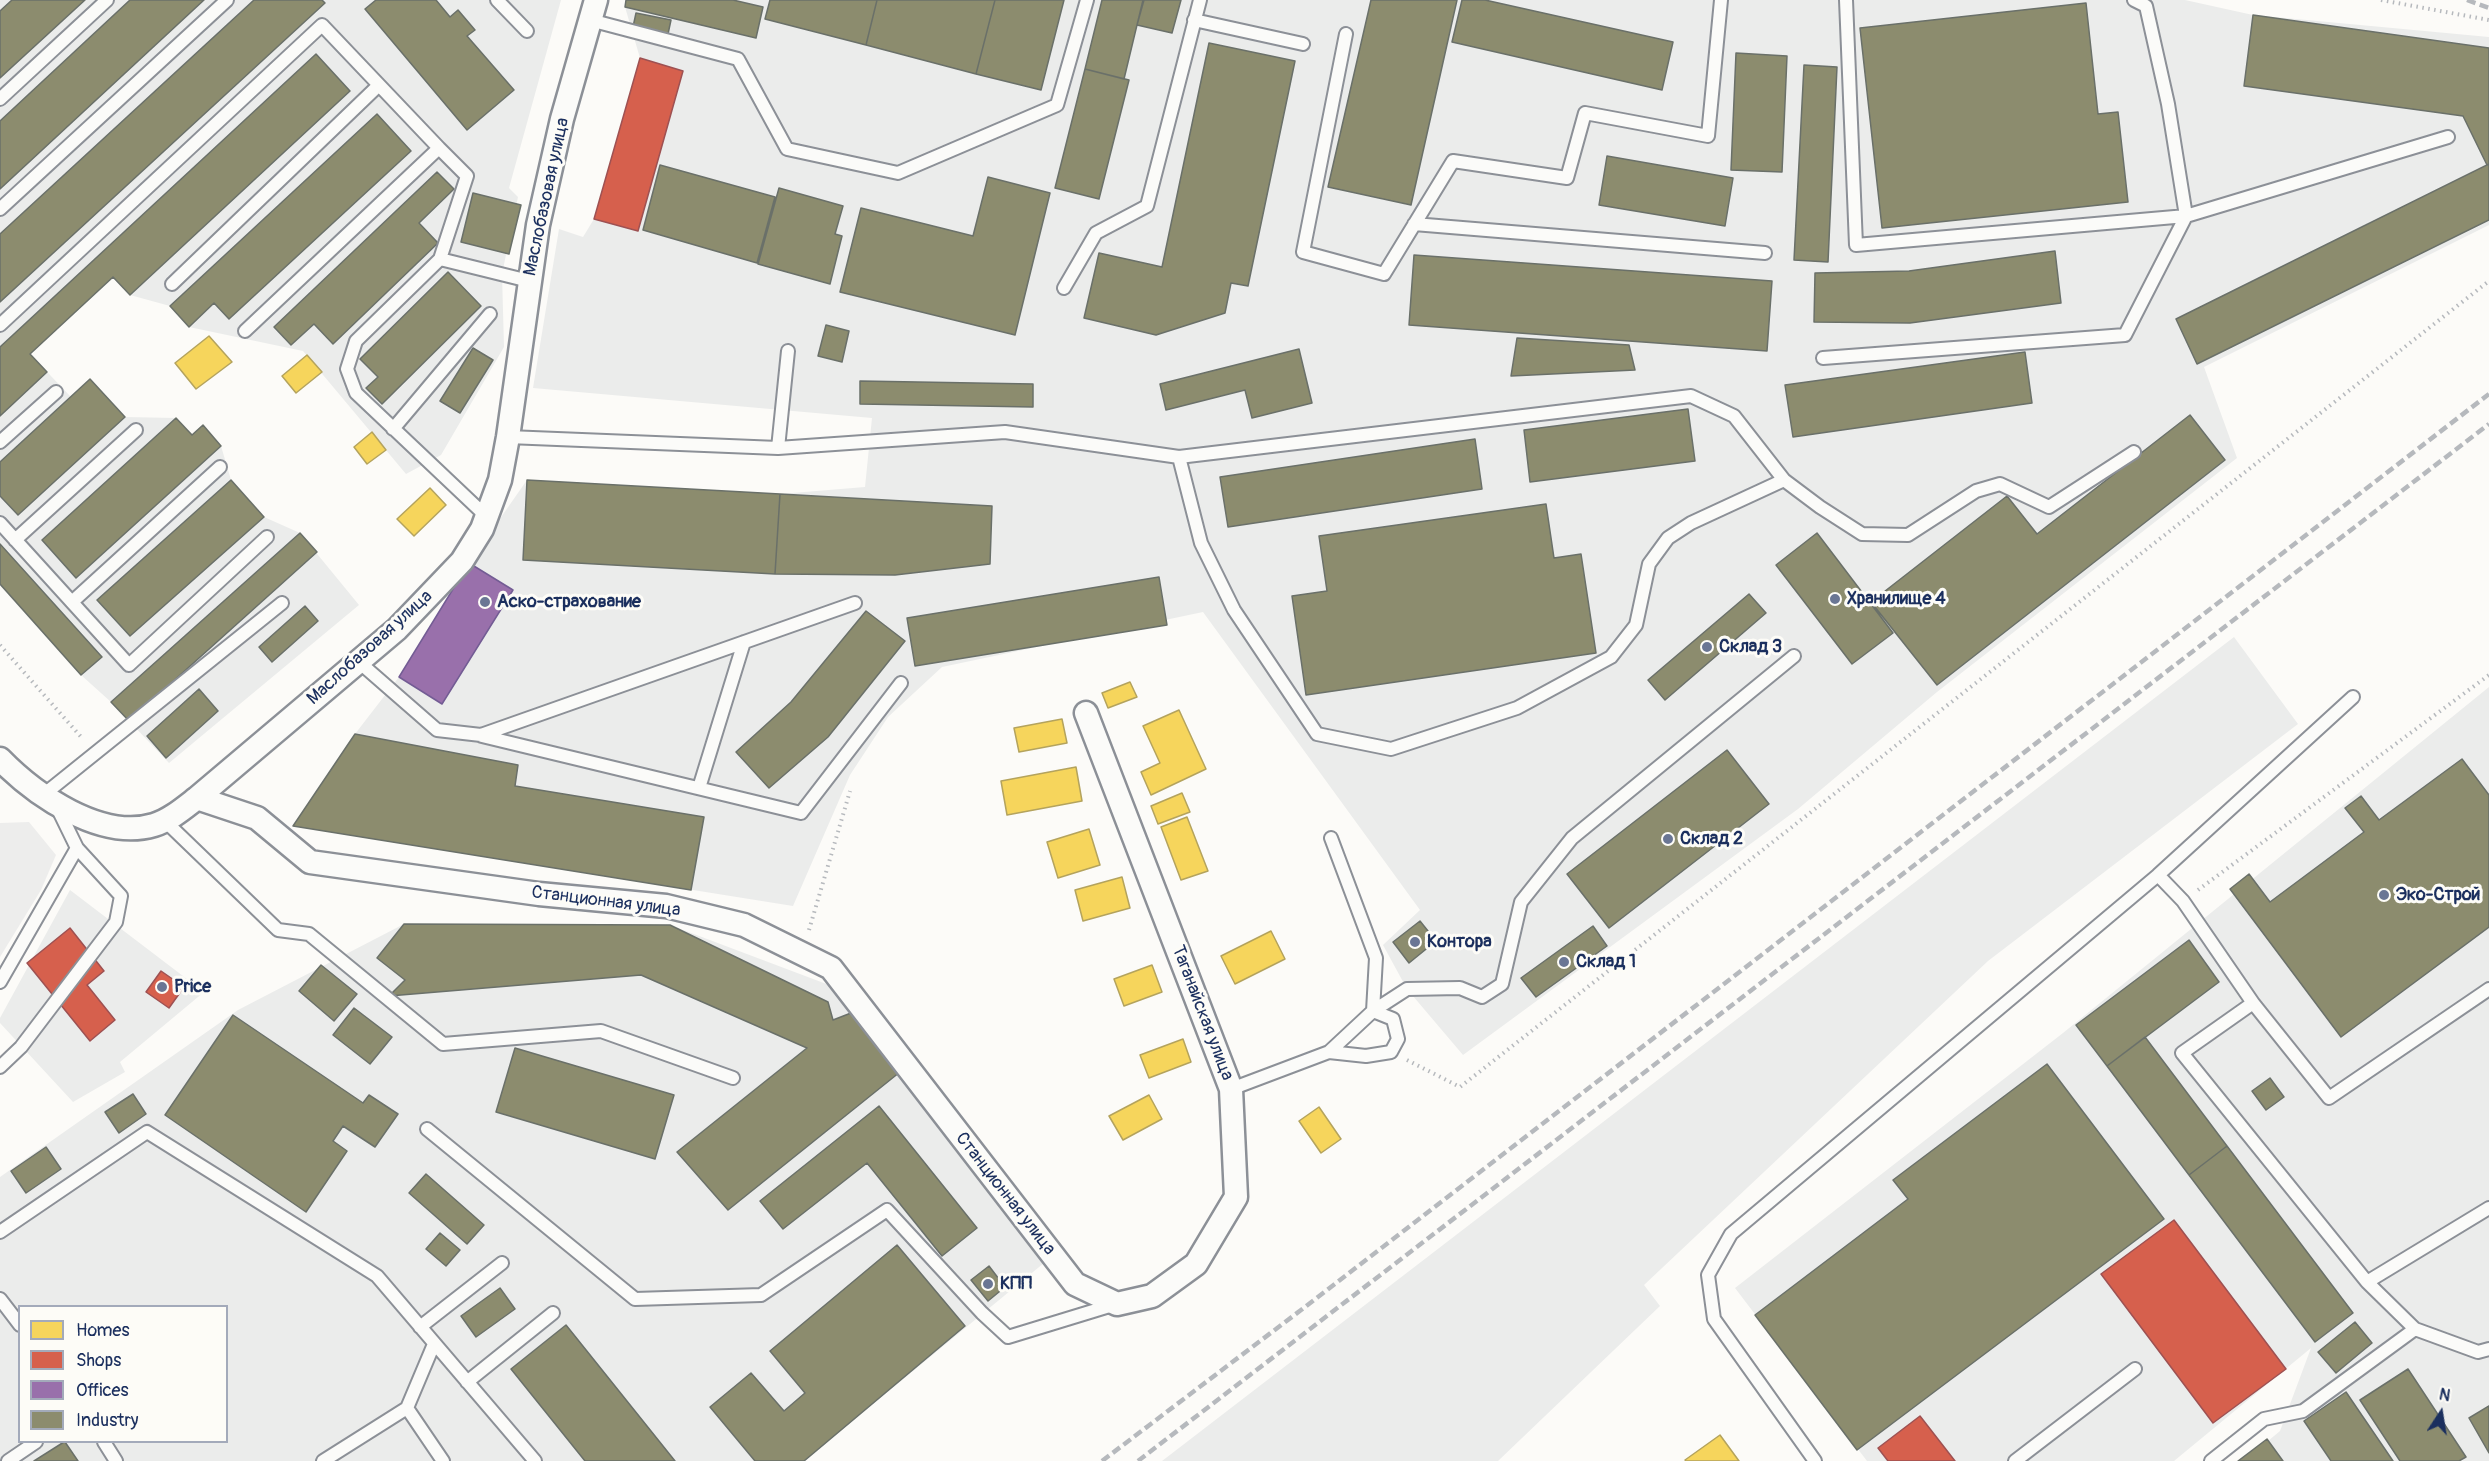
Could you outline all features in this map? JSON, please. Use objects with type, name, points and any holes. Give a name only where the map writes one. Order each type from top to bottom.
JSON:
[{"type":"street","name":"Маслобазовая улица","points":[[0,759],[49,801],[72,813],[106,824],[140,828],[165,821],[197,798],[359,662],[397,628],[462,561],[487,517],[500,480],[538,225],[562,119],[593,10]]},
{"type":"street","name":"Таганайская улица","points":[[1086,712],[1231,1089],[1236,1197],[1196,1264],[1152,1296],[1117,1304]]},
{"type":"street","name":"Станционная улица","points":[[197,798],[257,818],[310,862],[539,894],[666,906],[744,925],[831,968],[1075,1284],[1117,1304]]},
{"type":"lane","points":[[0,99],[107,0]]},
{"type":"lane","points":[[0,209],[227,0]]},
{"type":"lane","points":[[497,0],[527,31]]},
{"type":"lane","points":[[593,10],[738,59],[787,149],[897,173],[1057,105],[1087,0]]},
{"type":"lane","points":[[1064,288],[1096,233],[1147,206],[1200,0]]},
{"type":"lane","points":[[1346,34],[1303,252],[1384,274],[1453,161],[1567,178],[1585,113],[1708,136],[1721,0]]},
{"type":"lane","points":[[1846,0],[1856,245],[2186,216],[2448,137]]},
{"type":"lane","points":[[1823,358],[2125,335],[2186,216],[2168,104],[2146,6],[2134,0]]},
{"type":"lane","points":[[1194,20],[1303,44]]},
{"type":"lane","points":[[0,325],[322,26],[467,176],[440,259],[356,341],[347,369],[356,393],[487,517]]},
{"type":"lane","points":[[172,284],[379,86]]},
{"type":"lane","points":[[245,331],[439,148]]},
{"type":"lane","points":[[1414,224],[1765,252]]},
{"type":"lane","points":[[440,259],[529,281]]},
{"type":"lane","points":[[393,429],[490,314]]},
{"type":"lane","points":[[778,448],[788,351]]},
{"type":"lane","points":[[0,442],[56,392]]},
{"type":"lane","points":[[508,437],[778,448],[1005,432],[1179,457],[1691,396],[1734,416],[1784,480],[1862,534],[1908,535],[1976,491],[2000,484],[2049,507],[2134,453]]},
{"type":"lane","points":[[15,540],[136,430]]},
{"type":"lane","points":[[1179,457],[1201,543],[1234,610],[1317,734],[1391,748],[1517,708],[1611,657],[1636,625],[1649,564],[1668,538],[1691,522],[1784,480]]},
{"type":"lane","points":[[72,602],[220,467]]},
{"type":"lane","points":[[0,523],[129,665],[267,537]]},
{"type":"lane","points":[[0,1066],[21,1047],[116,922],[121,896],[77,848],[49,801],[95,753],[282,603]]},
{"type":"lane","points":[[481,735],[855,603]]},
{"type":"lane","points":[[699,788],[744,642]]},
{"type":"lane","points":[[1231,1089],[1329,1052],[1373,1011],[1407,988],[1460,988],[1482,997],[1502,984],[1521,902],[1572,838],[1794,656]]},
{"type":"lane","points":[[359,662],[437,730],[481,735],[801,813],[901,683]]},
{"type":"lane","points":[[1815,1461],[1714,1319],[1708,1275],[1731,1234],[2158,875],[2354,697]]},
{"type":"lane","points":[[165,821],[278,930],[309,934],[443,1044],[601,1031],[733,1078]]},
{"type":"lane","points":[[1331,838],[1376,958],[1373,1011]]},
{"type":"lane","points":[[0,982],[77,848]]},
{"type":"lane","points":[[2158,875],[2182,901],[2253,1003],[2328,1098],[2489,989]]},
{"type":"lane","points":[[2253,1003],[2182,1053],[2367,1282],[2415,1329],[2478,1352],[2489,1349]]},
{"type":"lane","points":[[1329,1052],[1366,1056],[1391,1052],[1398,1039],[1393,1019],[1373,1011]]},
{"type":"lane","points":[[427,1129],[635,1299],[761,1295],[887,1210],[982,1313],[1008,1337],[1117,1304]]},
{"type":"lane","points":[[0,1232],[147,1132],[376,1276],[535,1461]]},
{"type":"lane","points":[[2367,1282],[2489,1208]]},
{"type":"lane","points":[[420,1327],[502,1263]]},
{"type":"lane","points":[[0,1299],[18,1322]]},
{"type":"lane","points":[[467,1382],[553,1314]]},
{"type":"lane","points":[[2211,1461],[2264,1419],[2303,1412],[2415,1329]]},
{"type":"lane","points":[[324,1461],[407,1408],[434,1344]]},
{"type":"lane","points":[[2015,1461],[2135,1369]]},
{"type":"lane","points":[[407,1408],[443,1461]]},
{"type":"lane","points":[[8,1461],[35,1443]]},
{"type":"lane","points":[[105,1443],[116,1461]]},
{"type":"path","points":[[2381,0],[2489,20]]},
{"type":"path","points":[[1391,1052],[1460,1087],[2489,281]]},
{"type":"path","points":[[0,645],[95,753]]},
{"type":"path","points":[[2182,901],[2489,675]]},
{"type":"path","points":[[802,954],[850,791]]},
{"type":"shaded area","points":[[0,0],[561,0],[509,188],[518,197],[502,274],[504,347],[441,455],[406,474],[303,351],[189,327],[170,306],[130,295],[113,278],[30,354],[71,397],[90,379],[125,417],[176,418],[192,435],[203,425],[221,446],[231,480],[264,517],[300,533],[359,605],[169,763],[111,702],[81,675],[0,584]]},
{"type":"shaded area","points":[[626,0],[2185,0],[2253,15],[2489,37],[2489,225],[2204,367],[2237,458],[1937,692],[1798,809],[1463,1055],[1407,989],[1383,945],[1420,910],[1203,612],[942,667],[888,717],[850,775],[793,906],[293,826],[355,734],[399,677],[469,563],[527,480],[780,494],[865,487],[872,418],[533,388],[559,229],[583,237],[594,219],[640,58],[625,7]]},
{"type":"shaded area","points":[[2234,637],[2298,724],[1988,961],[1644,1285],[1660,1306],[1498,1461],[1162,1461]]},
{"type":"shaded area","points":[[2489,687],[2489,1461],[2244,1461],[2280,1431],[2311,1348],[2174,1461],[1867,1461],[1735,1288],[2063,1033]]},
{"type":"shaded area","points":[[29,822],[56,855],[41,890],[0,957],[0,823]]},
{"type":"shaded area","points":[[70,890],[204,992],[120,1062],[125,1072],[73,1102],[0,1023],[0,1018]]},
{"type":"shaded area","points":[[404,924],[670,925],[837,988],[1050,1258],[804,1461],[0,1461],[0,1177],[238,1010]]},
{"type":"building: Homes","points":[[209,336],[232,362],[196,389],[175,363]]},
{"type":"building: Homes","points":[[307,355],[322,372],[296,393],[282,376]]},
{"type":"building: Homes","points":[[372,432],[386,450],[367,464],[354,447]]},
{"type":"building: Homes","points":[[430,488],[446,505],[414,536],[397,519]]},
{"type":"building: Homes","points":[[1130,682],[1137,697],[1108,708],[1102,693]]},
{"type":"building: Homes","points":[[1179,710],[1206,769],[1151,795],[1141,772],[1160,763],[1143,726]]},
{"type":"building: Homes","points":[[1062,719],[1067,743],[1019,752],[1014,728]]},
{"type":"building: Homes","points":[[1076,767],[1082,801],[1007,815],[1001,781]]},
{"type":"building: Homes","points":[[1182,793],[1190,812],[1158,824],[1151,806]]},
{"type":"building: Homes","points":[[1187,817],[1208,871],[1181,880],[1161,827]]},
{"type":"building: Homes","points":[[1089,829],[1100,865],[1058,878],[1047,842]]},
{"type":"building: Homes","points":[[1122,877],[1130,908],[1083,921],[1075,890]]},
{"type":"building: Homes","points":[[1271,931],[1285,959],[1235,984],[1221,956]]},
{"type":"building: Homes","points":[[1152,965],[1162,992],[1124,1006],[1114,979]]},
{"type":"building: Homes","points":[[1183,1039],[1191,1062],[1149,1078],[1140,1055]]},
{"type":"building: Homes","points":[[1149,1095],[1162,1119],[1123,1140],[1109,1116]]},
{"type":"building: Homes","points":[[1319,1107],[1341,1139],[1321,1153],[1299,1121]]},
{"type":"building: Homes","points":[[1720,1435],[1739,1461],[1685,1460]]},
{"type":"building: Shops","points":[[640,58],[683,71],[638,231],[594,219]]},
{"type":"building: Shops","points":[[70,928],[104,971],[87,985],[115,1020],[90,1041],[27,963]]},
{"type":"building: Shops","points":[[161,971],[184,987],[169,1008],[146,992]]},
{"type":"building: Shops","points":[[2174,1220],[2286,1369],[2213,1423],[2101,1274]]},
{"type":"building: Shops","points":[[1920,1416],[1955,1461],[1888,1461],[1878,1448]]},
{"type":"building: Offices","points":[[469,563],[513,590],[442,704],[399,677]]},
{"type":"building: Industry","points":[[12,0],[85,0],[0,78],[0,11]]},
{"type":"building: Industry","points":[[130,0],[204,0],[0,189],[0,121]]},
{"type":"building: Industry","points":[[254,0],[322,0],[325,3],[0,302],[0,234]]},
{"type":"building: Industry","points":[[376,0],[436,0],[450,17],[458,10],[475,30],[467,36],[514,90],[467,130],[365,9]]},
{"type":"building: Industry","points":[[626,0],[733,0],[763,7],[756,38],[625,7]]},
{"type":"building: Industry","points":[[770,0],[877,0],[866,45],[765,19]]},
{"type":"building: Industry","points":[[877,0],[995,0],[976,74],[866,45]]},
{"type":"building: Industry","points":[[995,0],[1064,0],[1041,90],[976,74]]},
{"type":"building: Industry","points":[[1102,0],[1143,0],[1124,79],[1085,69]]},
{"type":"building: Industry","points":[[1144,0],[1181,0],[1172,33],[1137,25]]},
{"type":"building: Industry","points":[[1371,0],[1457,0],[1411,205],[1328,187]]},
{"type":"building: Industry","points":[[1462,0],[1485,0],[1673,42],[1662,90],[1452,42]]},
{"type":"building: Industry","points":[[2086,3],[2098,114],[2118,112],[2128,202],[1882,228],[1860,28]]},
{"type":"building: Industry","points":[[636,13],[671,20],[668,34],[633,27]]},
{"type":"building: Industry","points":[[2253,15],[2489,48],[2489,164],[2487,165],[2463,116],[2244,86]]},
{"type":"building: Industry","points":[[1209,43],[1295,61],[1248,286],[1231,283],[1225,313],[1156,335],[1084,318],[1099,253],[1162,267]]},
{"type":"building: Industry","points":[[1736,53],[1787,56],[1782,172],[1731,170]]},
{"type":"building: Industry","points":[[316,54],[350,91],[130,295],[113,277],[30,354],[47,372],[0,416],[0,347]]},
{"type":"building: Industry","points":[[1804,65],[1837,67],[1828,262],[1794,260]]},
{"type":"building: Industry","points":[[1085,69],[1129,80],[1099,199],[1055,188]]},
{"type":"building: Industry","points":[[377,114],[411,151],[229,319],[214,303],[189,327],[170,306]]},
{"type":"building: Industry","points":[[1607,156],[1733,178],[1725,226],[1599,205]]},
{"type":"building: Industry","points":[[2489,164],[2489,220],[2197,364],[2176,319]]},
{"type":"building: Industry","points":[[660,165],[775,197],[757,263],[643,230]]},
{"type":"building: Industry","points":[[437,172],[454,189],[419,223],[438,243],[333,344],[314,324],[291,345],[274,327]]},
{"type":"building: Industry","points":[[988,177],[1050,193],[1015,335],[840,292],[861,208],[973,236]]},
{"type":"building: Industry","points":[[779,188],[843,206],[835,234],[842,236],[830,284],[758,264]]},
{"type":"building: Industry","points":[[473,193],[521,205],[509,254],[461,242]]},
{"type":"building: Industry","points":[[2055,251],[2061,303],[1910,323],[1814,322],[1815,273],[1909,271]]},
{"type":"building: Industry","points":[[1414,255],[1772,281],[1767,351],[1409,325]]},
{"type":"building: Industry","points":[[448,272],[481,306],[382,404],[366,388],[378,377],[360,359]]},
{"type":"building: Industry","points":[[826,325],[849,331],[842,362],[818,356]]},
{"type":"building: Industry","points":[[1517,338],[1629,345],[1635,370],[1511,376]]},
{"type":"building: Industry","points":[[473,348],[493,360],[460,413],[440,401]]},
{"type":"building: Industry","points":[[1299,349],[1312,403],[1252,418],[1245,390],[1166,410],[1160,384]]},
{"type":"building: Industry","points":[[2025,352],[2032,403],[1793,437],[1785,385]]},
{"type":"building: Industry","points":[[90,379],[125,417],[18,515],[0,496],[0,462]]},
{"type":"building: Industry","points":[[860,381],[1033,384],[1033,407],[860,404]]},
{"type":"building: Industry","points":[[1688,409],[1695,461],[1530,482],[1524,430]]},
{"type":"building: Industry","points":[[2190,415],[2225,460],[1937,685],[1871,602],[2007,496],[2037,534]]},
{"type":"building: Industry","points":[[176,418],[192,435],[203,425],[221,446],[76,578],[42,540]]},
{"type":"building: Industry","points":[[1475,439],[1482,489],[1228,527],[1220,477]]},
{"type":"building: Industry","points":[[231,480],[264,517],[130,636],[97,600]]},
{"type":"building: Industry","points":[[527,480],[780,494],[775,574],[523,560]]},
{"type":"building: Industry","points":[[780,494],[992,506],[990,564],[895,575],[775,574]]},
{"type":"building: Industry","points":[[1546,504],[1554,558],[1581,554],[1596,653],[1306,695],[1292,596],[1327,591],[1319,536]]},
{"type":"building: Industry","points":[[300,533],[317,552],[129,721],[111,702]]},
{"type":"building: Industry","name":"Хранилище 4","points":[[1817,533],[1893,633],[1852,664],[1776,565]]},
{"type":"building: Industry","points":[[0,544],[102,657],[81,675],[0,584]]},
{"type":"building: Industry","points":[[1159,577],[1167,625],[915,666],[907,618]]},
{"type":"building: Industry","name":"Склад 3","points":[[1749,594],[1766,613],[1665,700],[1648,680]]},
{"type":"building: Industry","points":[[305,606],[318,621],[272,662],[259,647]]},
{"type":"building: Industry","points":[[866,611],[905,641],[828,737],[769,788],[736,752],[791,702]]},
{"type":"building: Industry","points":[[199,689],[218,711],[166,758],[147,736]]},
{"type":"building: Industry","points":[[355,734],[518,765],[515,786],[704,817],[691,890],[293,826]]},
{"type":"building: Industry","name":"Склад 2","points":[[1727,750],[1769,804],[1609,928],[1567,874]]},
{"type":"building: Industry","name":"Эко-Строй","points":[[2462,759],[2489,795],[2489,927],[2341,1037],[2230,889],[2249,874],[2270,902],[2364,832],[2345,808],[2361,796],[2379,820]]},
{"type":"building: Industry","name":"Контора","points":[[1420,921],[1436,941],[1409,963],[1393,942]]},
{"type":"building: Industry","points":[[404,924],[670,925],[828,1002],[833,1020],[851,1013],[900,1072],[728,1210],[677,1152],[807,1048],[641,975],[389,996],[405,980],[377,958]]},
{"type":"building: Industry","name":"Склад 1","points":[[1593,926],[1607,946],[1536,997],[1521,978]]},
{"type":"building: Industry","points":[[2189,940],[2219,982],[2107,1066],[2076,1025]]},
{"type":"building: Industry","points":[[321,965],[357,994],[334,1021],[299,991]]},
{"type":"building: Industry","points":[[354,1008],[392,1037],[370,1064],[333,1035]]},
{"type":"building: Industry","points":[[233,1015],[363,1103],[369,1095],[398,1114],[375,1147],[343,1126],[333,1141],[347,1151],[306,1212],[165,1115]]},
{"type":"building: Industry","points":[[2145,1037],[2227,1146],[2189,1175],[2107,1066]]},
{"type":"building: Industry","points":[[515,1048],[674,1095],[655,1159],[496,1112]]},
{"type":"building: Industry","points":[[2047,1064],[2164,1219],[1857,1450],[1755,1315],[1908,1199],[1893,1180]]},
{"type":"building: Industry","points":[[2270,1078],[2284,1097],[2266,1110],[2252,1091]]},
{"type":"building: Industry","points":[[133,1094],[146,1114],[119,1133],[105,1112]]},
{"type":"building: Industry","points":[[879,1106],[977,1228],[942,1256],[867,1163],[783,1229],[760,1201]]},
{"type":"building: Industry","points":[[2227,1146],[2353,1313],[2315,1342],[2189,1175]]},
{"type":"building: Industry","points":[[46,1147],[61,1169],[26,1193],[11,1171]]},
{"type":"building: Industry","points":[[426,1174],[484,1225],[467,1244],[409,1193]]},
{"type":"building: Industry","points":[[440,1233],[460,1250],[446,1266],[426,1249]]},
{"type":"building: Industry","points":[[897,1245],[965,1326],[804,1461],[755,1461],[710,1407],[751,1373],[784,1411],[805,1393],[770,1351]]},
{"type":"building: Industry","name":"КПП","points":[[989,1266],[1005,1287],[988,1301],[971,1280]]},
{"type":"building: Industry","points":[[500,1288],[515,1309],[476,1337],[461,1316]]},
{"type":"building: Industry","points":[[2355,1322],[2372,1343],[2336,1373],[2318,1352]]},
{"type":"building: Industry","points":[[566,1325],[675,1461],[585,1461],[511,1369]]},
{"type":"building: Industry","points":[[2408,1369],[2466,1457],[2459,1461],[2400,1461],[2360,1400]]},
{"type":"building: Industry","points":[[2346,1392],[2393,1461],[2331,1461],[2304,1421]]},
{"type":"building: Industry","points":[[2489,1406],[2489,1453],[2469,1418]]},
{"type":"building: Industry","points":[[2267,1439],[2283,1461],[2238,1461]]},
{"type":"building: Industry","points":[[66,1443],[78,1461],[34,1461]]},
{"type":"railway","points":[[2467,0],[2489,8]]},
{"type":"railway","points":[[1102,1461],[2489,394]]},
{"type":"railway","points":[[1138,1461],[2489,424]]},
{"type":"place","name":"Хранилище 4","points":[[1835,599]]},
{"type":"place","name":"Аско-страхование","points":[[485,602]]},
{"type":"place","name":"Склад 3","points":[[1707,647]]},
{"type":"place","name":"Склад 2","points":[[1668,839]]},
{"type":"place","name":"Эко-Строй","points":[[2384,895]]},
{"type":"place","name":"Контора","points":[[1415,942]]},
{"type":"place","name":"Склад 1","points":[[1564,962]]},
{"type":"place","name":"Price","points":[[162,987]]},
{"type":"place","name":"КПП","points":[[988,1284]]}]
